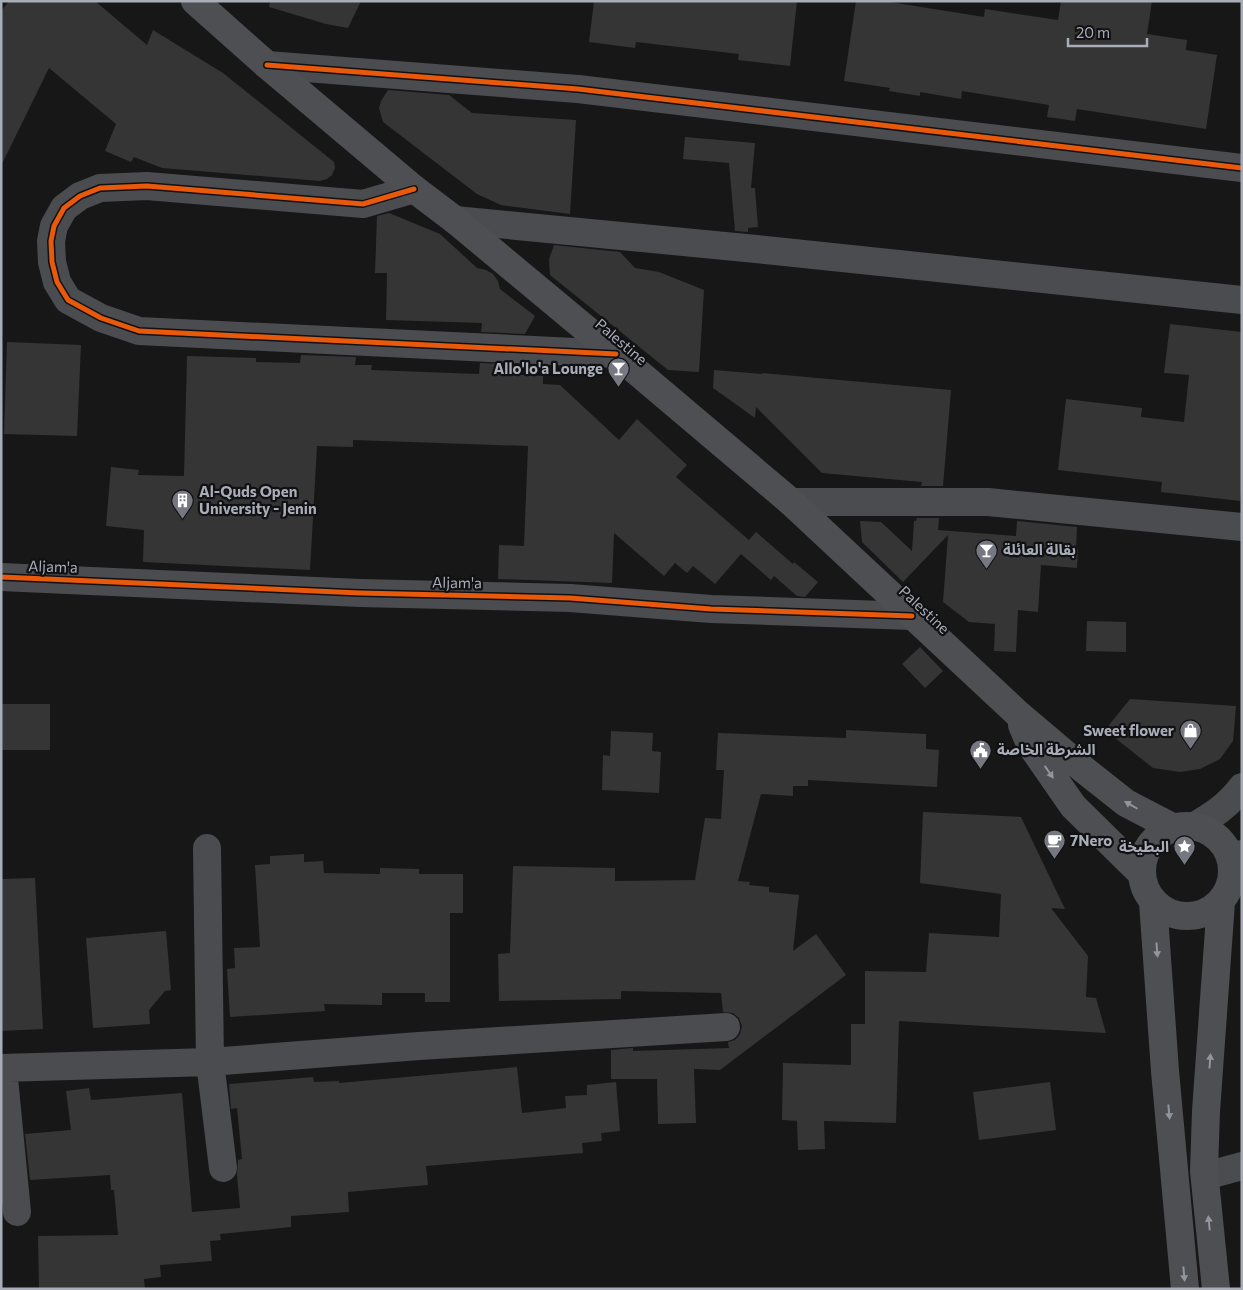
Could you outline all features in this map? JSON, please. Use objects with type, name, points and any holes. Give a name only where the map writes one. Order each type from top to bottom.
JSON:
[{"type":"main road","name":"Palestine","points":[[196,1],[267,65],[616,354],[791,502],[1018,714],[1082,769],[1126,803],[1184,828]]},
{"type":"main road","points":[[1018,714],[1030,744],[1073,806],[1142,874]]},
{"type":"main road","points":[[1184,828],[1203,829],[1215,836],[1225,847],[1231,861],[1237,864],[1228,890],[1221,902],[1209,911],[1194,916],[1180,916],[1165,911],[1153,902],[1145,888],[1142,874],[1144,858],[1150,845],[1161,835],[1184,828]]},
{"type":"main road","points":[[1153,902],[1165,1071],[1185,1289]]},
{"type":"main road","points":[[1216,1289],[1205,1176],[1206,1110],[1221,902]]},
{"type":"street","points":[[267,65],[578,89],[1242,168]]},
{"type":"street","points":[[414,188],[363,204],[147,186],[100,188],[80,196],[64,208],[54,226],[52,262],[57,282],[68,300],[101,318],[139,331],[616,354]]},
{"type":"street","points":[[454,220],[766,250],[1242,300]]},
{"type":"street","points":[[791,502],[988,502],[1242,527]]},
{"type":"street","name":"Aljam'a","points":[[1,577],[360,593],[570,598],[712,609],[912,616]]},
{"type":"street","points":[[1184,828],[1219,812],[1234,798],[1242,787]]},
{"type":"street","points":[[207,848],[210,1062],[223,1168]]},
{"type":"street","points":[[17,1212],[2,1068],[210,1062],[419,1046],[726,1027]]},
{"type":"street","points":[[1205,1176],[1242,1166]]},
{"type":"building","points":[[9,1],[95,1],[147,45],[153,30],[223,73],[334,162],[335,168],[332,175],[320,181],[162,168],[134,157],[131,162],[105,151],[116,124],[49,68],[1,166],[1,11]]},
{"type":"building","points":[[270,1],[361,1],[348,28],[326,24],[269,7]]},
{"type":"building","points":[[594,1],[797,1],[790,66],[738,60],[739,54],[636,42],[635,48],[589,42]]},
{"type":"building","points":[[856,1],[884,1],[984,17],[985,9],[1058,20],[1061,1],[1152,1],[1147,34],[1187,40],[1186,50],[1217,55],[1206,129],[1077,109],[1075,121],[1047,117],[1049,105],[962,91],[961,99],[920,92],[920,96],[889,91],[890,88],[844,81]]},
{"type":"building","points":[[388,90],[449,95],[472,113],[576,120],[570,214],[501,205],[477,194],[383,122],[379,108]]},
{"type":"building","points":[[685,137],[755,143],[751,188],[755,188],[758,227],[748,228],[748,232],[735,231],[729,163],[683,159]]},
{"type":"building","points":[[389,213],[440,234],[477,268],[493,274],[498,281],[500,289],[535,316],[525,334],[481,332],[482,323],[386,320],[387,273],[375,273],[377,216]]},
{"type":"building","points":[[554,245],[620,252],[635,268],[659,272],[704,290],[699,372],[668,370],[550,275],[549,259]]},
{"type":"building","points":[[1170,324],[1242,332],[1242,483],[1240,501],[1161,492],[1162,482],[1058,470],[1066,399],[1142,408],[1141,417],[1184,422],[1189,375],[1164,373]]},
{"type":"building","points":[[7,342],[81,345],[77,436],[4,434]]},
{"type":"building","points":[[301,355],[356,357],[355,365],[372,365],[371,370],[479,374],[480,363],[508,364],[502,374],[543,376],[543,384],[560,385],[619,440],[637,419],[687,465],[676,477],[749,540],[756,532],[793,564],[794,562],[818,582],[805,597],[797,596],[774,576],[771,580],[741,554],[715,584],[693,566],[687,573],[675,563],[664,576],[614,533],[612,583],[498,579],[499,545],[524,546],[528,446],[353,440],[353,447],[317,446],[310,570],[143,562],[144,530],[106,526],[111,467],[139,470],[138,475],[184,476],[187,356],[256,358],[256,362],[300,363]]},
{"type":"building","points":[[714,370],[951,390],[943,486],[921,486],[922,482],[822,473],[756,407],[755,418],[713,388]]},
{"type":"building","points":[[917,518],[939,518],[938,530],[1016,536],[1017,521],[1077,527],[1077,568],[1041,565],[1038,612],[1018,610],[1016,652],[994,651],[995,624],[969,622],[943,602],[948,535],[903,582],[862,542],[860,521],[881,522],[912,551],[914,521]]},
{"type":"building","points":[[1087,621],[1126,622],[1126,652],[1086,651]]},
{"type":"building","points":[[920,647],[943,671],[925,688],[902,664]]},
{"type":"building","points":[[1130,699],[1236,706],[1233,741],[1220,759],[1200,769],[1180,772],[1153,768],[1105,730]]},
{"type":"building","points":[[1,704],[50,704],[50,750],[1,750]]},
{"type":"building","points":[[846,730],[926,734],[926,749],[939,750],[937,787],[808,780],[808,786],[793,786],[793,796],[761,794],[738,881],[750,882],[749,885],[769,887],[769,892],[799,895],[793,951],[816,934],[846,975],[720,1070],[694,1069],[696,1123],[658,1124],[657,1079],[611,1079],[611,1050],[633,1048],[633,1051],[729,1048],[728,1042],[735,1040],[740,1034],[742,1026],[739,1018],[733,1013],[723,1012],[721,993],[621,991],[621,999],[499,1001],[498,954],[510,953],[513,866],[615,868],[615,881],[695,880],[705,818],[721,819],[724,770],[716,770],[718,733],[846,738]]},
{"type":"building","points":[[611,731],[653,733],[652,751],[661,752],[659,793],[602,790],[603,755],[610,756]]},
{"type":"building","points":[[923,812],[1021,817],[1065,909],[1051,908],[1088,956],[1086,997],[1096,998],[1106,1033],[899,1021],[896,1123],[824,1121],[825,1149],[798,1150],[797,1121],[782,1120],[783,1063],[851,1065],[851,1024],[865,1024],[865,971],[926,972],[929,933],[999,937],[1001,894],[920,883]]},
{"type":"building","points":[[304,854],[304,862],[323,861],[324,873],[380,874],[380,868],[419,869],[419,874],[463,874],[463,913],[450,913],[450,1002],[425,1002],[425,993],[382,993],[382,1005],[324,1004],[325,1011],[230,1017],[227,969],[235,968],[234,948],[260,947],[255,865],[270,864],[270,856]]},
{"type":"building","points":[[35,878],[43,1029],[1,1031],[1,879]]},
{"type":"building","points":[[166,931],[171,990],[165,991],[149,1010],[150,1024],[93,1028],[86,938]]},
{"type":"building","points":[[517,1067],[522,1113],[566,1108],[565,1096],[587,1095],[587,1085],[616,1082],[620,1131],[601,1133],[602,1141],[582,1143],[583,1153],[426,1166],[428,1185],[348,1192],[349,1212],[291,1216],[291,1227],[220,1234],[221,1240],[210,1241],[212,1261],[160,1265],[161,1277],[144,1279],[145,1289],[39,1289],[38,1236],[118,1235],[114,1190],[111,1190],[110,1175],[30,1180],[25,1134],[71,1130],[66,1091],[89,1088],[91,1100],[182,1093],[192,1212],[240,1208],[237,1175],[238,1160],[242,1159],[237,1108],[231,1109],[229,1084],[313,1077],[314,1082],[339,1081],[339,1083]]},
{"type":"building","points":[[1050,1082],[1056,1130],[979,1140],[973,1092]]},
{"type":"cycle path","points":[[267,65],[578,89],[1242,168]]},
{"type":"cycle path","points":[[414,189],[363,204],[147,186],[100,188],[80,196],[64,208],[54,226],[51,241],[52,262],[57,282],[68,300],[101,318],[139,331],[616,354]]},
{"type":"cycle path","points":[[1,577],[360,593],[570,598],[711,609],[912,616]]},
{"type":"place","name":"Allo'lo'a Lounge","points":[[619,388]]},
{"type":"place","name":"Al-Quds Open University - Jenin","points":[[183,520]]},
{"type":"place","name":"بقالة العائلة","points":[[987,569]]},
{"type":"place","name":"Sweet flower","points":[[1190,750]]},
{"type":"place","name":"الشرطة الخاصة","points":[[981,769]]},
{"type":"place","name":"7Nero","points":[[1054,860]]},
{"type":"place","name":"البطيخة","points":[[1185,866]]}]
